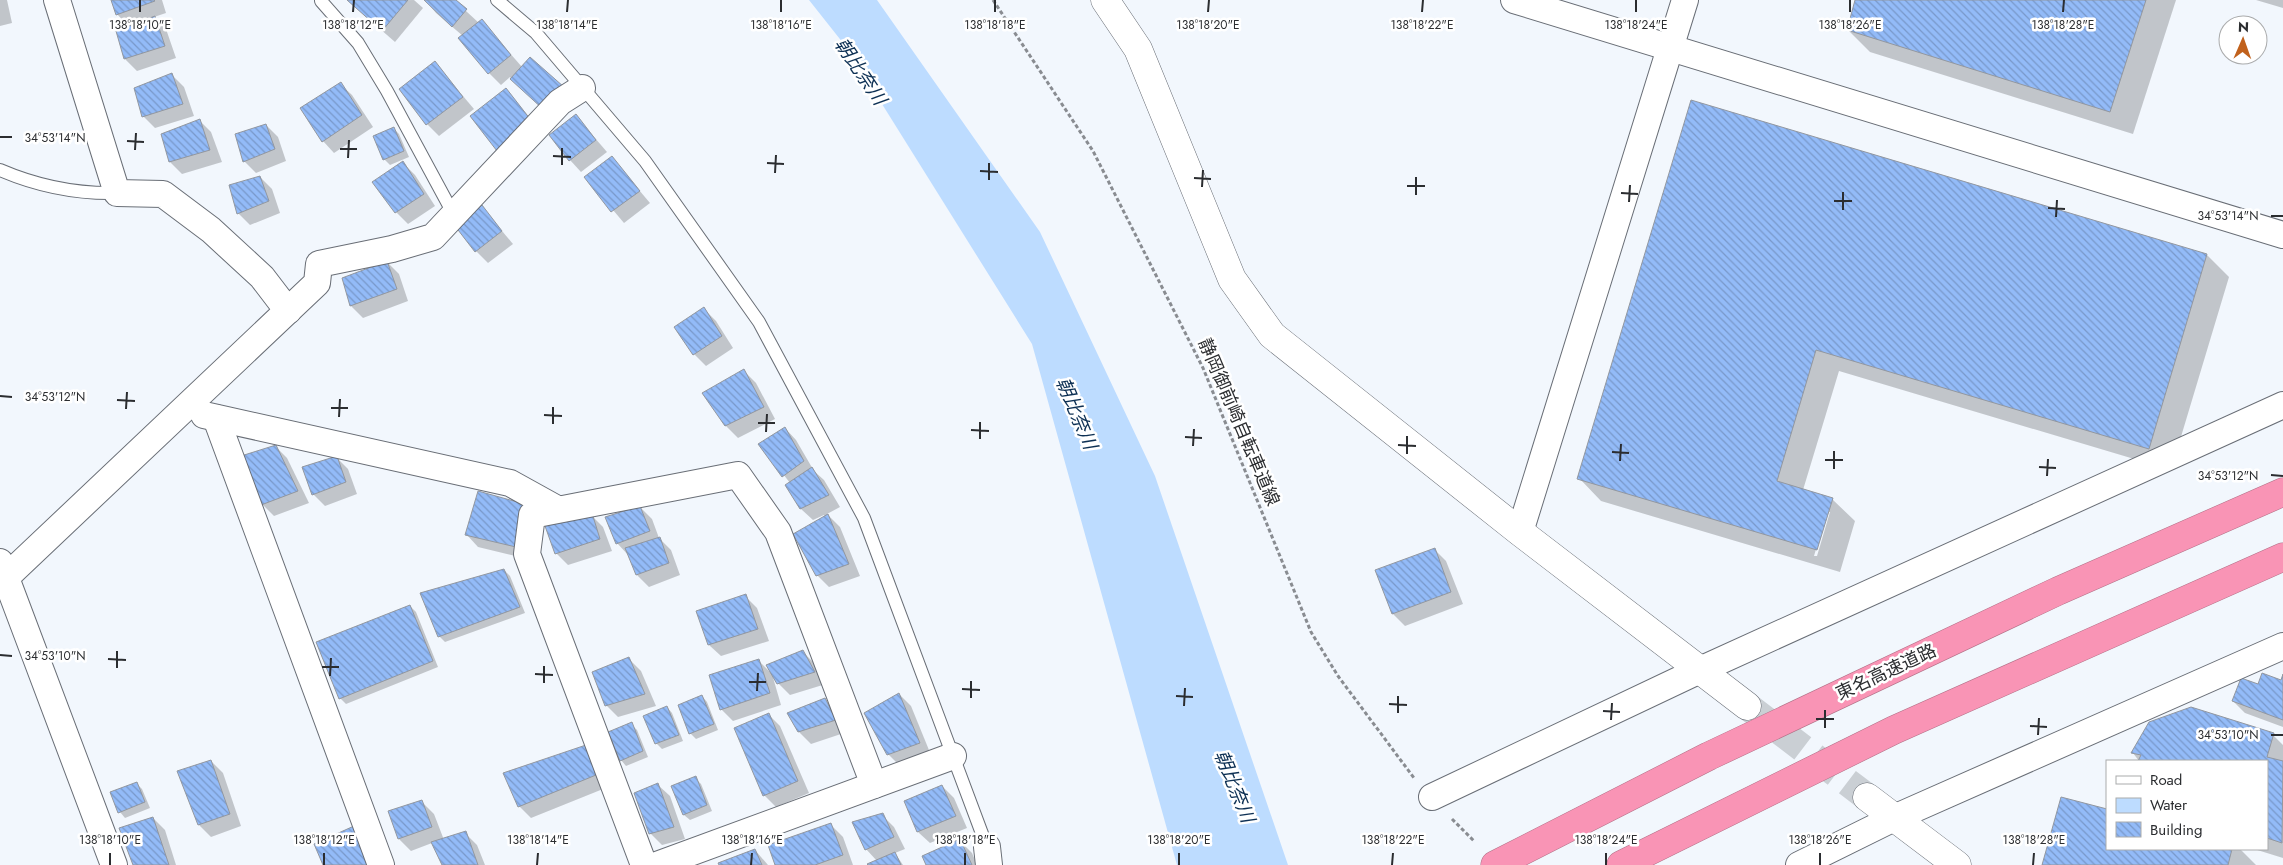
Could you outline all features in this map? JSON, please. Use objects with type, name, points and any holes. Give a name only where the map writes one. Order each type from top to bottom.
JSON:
[{"type":"highway","name":"東名高速道路","points":[[1495,865],[1718,752],[2058,591],[2283,492]]},
{"type":"highway","points":[[1621,865],[1894,730],[2283,558]]},
{"type":"street","points":[[57,0],[117,193],[163,194],[211,230],[262,277],[288,311]]},
{"type":"street","points":[[1105,0],[1138,49],[1232,279],[1272,335],[1520,532],[1747,706]]},
{"type":"street","points":[[1514,0],[2283,235]]},
{"type":"street","points":[[1520,532],[1685,0]]},
{"type":"street","points":[[114,865],[2,574],[183,411],[317,283],[319,264],[392,249],[433,237],[560,102],[582,88]]},
{"type":"street","points":[[1432,798],[1700,670],[2283,405]]},
{"type":"street","points":[[183,411],[510,483],[557,509]]},
{"type":"street","points":[[216,418],[381,865]]},
{"type":"street","points":[[644,865],[527,554],[532,515],[738,475],[778,532],[874,785]]},
{"type":"street","points":[[1799,865],[1894,818],[2283,646]]},
{"type":"street","points":[[657,865],[952,756]]},
{"type":"street","points":[[1867,797],[1957,865]]},
{"type":"lane","points":[[322,0],[358,43],[387,91],[454,215]]},
{"type":"lane","points":[[497,0],[536,33],[645,161],[759,322],[864,518],[988,856]]},
{"type":"lane","points":[[0,170],[26,181],[90,194],[117,193]]},
{"type":"path","name":"静岡御前崎自転車道線","points":[[993,0],[1093,151],[1204,368],[1311,632],[1338,676],[1418,783],[1474,841]]},
{"type":"water","name":"朝比奈川","points":[[809,0],[877,0],[1040,232],[1155,476],[1288,865],[1177,865],[1032,344],[847,48]]},
{"type":"building","points":[[111,0],[154,0],[155,1],[116,15]]},
{"type":"building","points":[[347,0],[408,0],[382,31]]},
{"type":"building","points":[[424,0],[456,0],[467,9],[452,27]]},
{"type":"building","points":[[1855,0],[2146,0],[2110,112],[1847,30]]},
{"type":"building","points":[[155,16],[165,46],[124,59],[116,31]]},
{"type":"building","points":[[482,19],[511,55],[488,74],[458,38]]},
{"type":"building","points":[[530,57],[564,87],[544,110],[510,79]]},
{"type":"building","points":[[435,61],[463,97],[426,125],[399,89]]},
{"type":"building","points":[[172,73],[183,104],[142,117],[134,88]]},
{"type":"building","points":[[341,82],[362,115],[322,142],[300,108]]},
{"type":"building","points":[[506,88],[534,124],[497,151],[470,116]]},
{"type":"building","points":[[1691,100],[2207,254],[2149,449],[1816,350],[1777,481],[1833,498],[1817,550],[1577,479]]},
{"type":"building","points":[[576,114],[596,140],[569,161],[549,135]]},
{"type":"building","points":[[200,119],[210,150],[169,162],[161,134]]},
{"type":"building","points":[[266,124],[275,149],[243,162],[235,134]]},
{"type":"building","points":[[394,127],[404,151],[383,160],[373,136]]},
{"type":"building","points":[[612,156],[640,191],[611,212],[584,177]]},
{"type":"building","points":[[403,161],[424,194],[395,213],[372,182]]},
{"type":"building","points":[[260,176],[269,201],[237,214],[229,185]]},
{"type":"building","points":[[482,205],[502,231],[475,252],[455,226]]},
{"type":"building","points":[[387,261],[397,289],[350,306],[342,278]]},
{"type":"building","points":[[704,307],[722,336],[693,355],[674,327]]},
{"type":"building","points":[[744,369],[764,407],[725,426],[702,393]]},
{"type":"building","points":[[785,427],[804,461],[782,477],[758,444]]},
{"type":"building","points":[[276,445],[298,491],[261,505],[241,456]]},
{"type":"building","points":[[337,456],[346,482],[312,495],[302,467]]},
{"type":"building","points":[[812,467],[829,495],[800,509],[785,485]]},
{"type":"building","points":[[478,491],[528,505],[516,547],[465,535]]},
{"type":"building","points":[[640,506],[650,531],[616,544],[605,517]]},
{"type":"building","points":[[592,513],[600,539],[555,554],[545,526]]},
{"type":"building","points":[[828,514],[849,564],[816,576],[793,534]]},
{"type":"building","points":[[660,537],[669,563],[636,575],[625,548]]},
{"type":"building","points":[[1435,548],[1451,592],[1392,614],[1375,570]]},
{"type":"building","points":[[504,569],[520,607],[438,637],[420,593]]},
{"type":"building","points":[[746,594],[758,629],[708,645],[696,611]]},
{"type":"building","points":[[410,605],[433,661],[339,699],[316,642]]},
{"type":"building","points":[[803,650],[815,672],[777,684],[766,665]]},
{"type":"building","points":[[629,657],[645,694],[605,706],[592,672]]},
{"type":"building","points":[[759,659],[770,693],[720,710],[709,675]]},
{"type":"building","points":[[2262,673],[2281,680],[2283,674],[2283,720],[2232,701],[2241,678],[2258,684]]},
{"type":"building","points":[[899,693],[920,743],[887,755],[864,713]]},
{"type":"building","points":[[702,695],[714,724],[689,734],[678,705]]},
{"type":"building","points":[[825,698],[836,720],[798,732],[787,713]]},
{"type":"building","points":[[667,706],[679,735],[655,744],[643,716]]},
{"type":"building","points":[[2191,707],[2274,733],[2267,757],[2283,761],[2282,843],[2268,838],[2268,760],[2138,760],[2141,755],[2131,753],[2149,722]]},
{"type":"building","points":[[769,713],[798,781],[763,796],[734,728]]},
{"type":"building","points":[[632,722],[643,751],[620,761],[608,732]]},
{"type":"building","points":[[586,745],[596,775],[518,807],[503,773]]},
{"type":"building","points":[[211,760],[230,814],[198,825],[177,771]]},
{"type":"building","points":[[696,776],[707,805],[683,815],[671,786]]},
{"type":"building","points":[[137,782],[145,802],[118,813],[110,792]]},
{"type":"building","points":[[658,783],[674,827],[649,834],[634,793]]},
{"type":"building","points":[[942,785],[956,816],[917,832],[904,801]]},
{"type":"building","points":[[2061,797],[2106,809],[2106,850],[2232,850],[2228,865],[2042,865]]},
{"type":"building","points":[[422,800],[432,827],[398,839],[388,811]]},
{"type":"building","points":[[883,813],[894,837],[865,850],[852,822]]},
{"type":"building","points":[[153,817],[169,865],[133,865],[119,828]]},
{"type":"building","points":[[831,823],[843,855],[815,865],[775,865],[768,845]]},
{"type":"building","points":[[354,826],[371,865],[323,865],[314,844]]},
{"type":"building","points":[[466,831],[478,865],[442,865],[431,842]]},
{"type":"building","points":[[960,839],[972,865],[926,865],[922,856]]},
{"type":"building","points":[[755,849],[762,865],[719,865],[718,863]]},
{"type":"building","points":[[895,852],[901,865],[867,864]]},
{"type":"tunnel","points":[[1747,706],[1867,797]]}]
